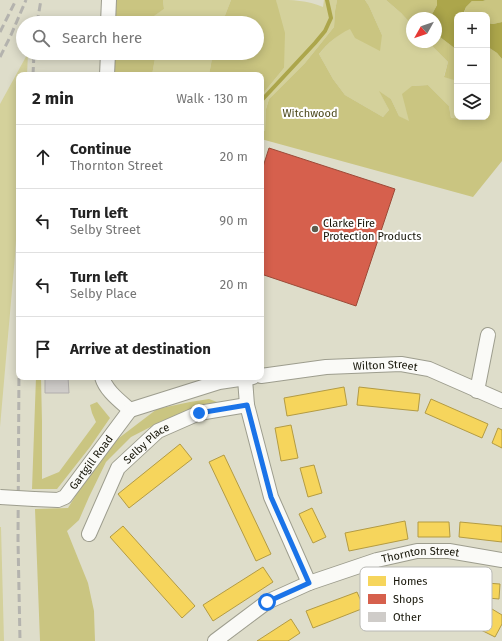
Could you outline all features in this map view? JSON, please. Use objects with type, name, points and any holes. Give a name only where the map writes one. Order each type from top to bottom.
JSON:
[{"type":"street","points":[[108,16],[109,0]]},
{"type":"street","points":[[107,72],[108,60]]},
{"type":"street","points":[[477,391],[488,335]]},
{"type":"street","name":"Wilton Street","points":[[264,376],[326,368],[400,364],[429,369],[502,401]]},
{"type":"street","points":[[103,380],[108,388],[130,410],[220,382],[236,380]]},
{"type":"street","points":[[251,380],[247,405],[271,497],[309,583]]},
{"type":"street","name":"Selby Place","points":[[89,534],[118,468],[158,430],[199,413],[247,405]]},
{"type":"street","name":"Gartgill Road","points":[[0,498],[58,500],[64,497],[130,410]]},
{"type":"street","name":"Thornton Street","points":[[215,641],[267,602],[309,583],[377,560],[417,551],[449,551],[502,560]]},
{"type":"shaded area","points":[[163,0],[231,0],[225,16],[153,16],[164,9]]},
{"type":"shaded area","points":[[276,0],[294,0],[323,7],[324,0],[337,0],[334,27],[305,63],[269,99],[266,109],[265,131],[264,92],[284,68]]},
{"type":"shaded area","points":[[365,0],[386,0],[406,18],[406,48],[434,48],[448,62],[444,76],[454,80],[454,118],[451,118],[449,106],[428,85],[412,86],[409,122],[399,116],[391,99],[380,92],[389,110],[383,117],[345,95],[333,79],[319,54],[342,32],[350,28],[382,35]]},
{"type":"shaded area","points":[[437,0],[486,0],[472,1],[466,7],[464,12],[454,12],[454,48],[442,39],[442,12],[433,12],[437,5]]},
{"type":"shaded area","points":[[502,22],[502,59],[490,48],[490,24]]},
{"type":"shaded area","points":[[24,60],[28,60],[27,72],[18,72]]},
{"type":"shaded area","points":[[155,60],[212,60],[210,72],[153,72]]},
{"type":"shaded area","points":[[16,75],[16,240],[0,427],[0,104]]},
{"type":"shaded area","points":[[1,527],[4,641],[0,641]]},
{"type":"green space","points":[[114,0],[163,0],[164,9],[154,16],[114,16]]},
{"type":"green space","name":"Witchwood","points":[[231,0],[276,0],[285,33],[284,68],[264,92],[264,72],[210,72],[212,60],[264,60],[264,16],[225,16]]},
{"type":"green space","name":"Witchwood","points":[[337,0],[365,0],[382,35],[380,51],[355,38],[350,29],[333,40],[319,54],[333,79],[345,95],[383,117],[389,110],[379,91],[391,99],[399,116],[409,121],[402,94],[412,86],[428,85],[449,106],[451,118],[454,118],[454,120],[490,120],[490,48],[502,59],[502,161],[473,197],[264,140],[266,109],[269,99],[305,63],[334,27]]},
{"type":"green space","points":[[386,0],[437,0],[437,5],[433,12],[406,12],[406,18]]},
{"type":"green space","points":[[502,0],[502,22],[490,24],[490,12],[464,12],[466,7],[472,1]]},
{"type":"green space","points":[[442,39],[454,48],[454,80],[444,77],[448,62],[434,48],[442,48]]},
{"type":"green space","points":[[113,60],[155,60],[153,72],[112,72]]},
{"type":"green space","points":[[36,380],[41,380],[42,479],[59,472],[96,422],[90,405],[97,402],[110,418],[90,447],[57,489],[32,489]]},
{"type":"green space","points":[[209,399],[217,402],[164,420],[131,437],[106,462],[79,520],[67,531],[88,583],[94,611],[95,641],[40,641],[35,509],[68,508],[84,482],[115,441],[157,409]]},
{"type":"building: Homes","points":[[344,387],[347,405],[287,416],[284,398]]},
{"type":"building: Homes","points":[[359,387],[420,394],[418,411],[357,405]]},
{"type":"building: Homes","points":[[431,399],[488,424],[482,438],[425,413]]},
{"type":"building: Homes","points":[[291,425],[298,458],[281,461],[275,428]]},
{"type":"building: Homes","points":[[498,428],[502,430],[502,448],[492,443]]},
{"type":"building: Homes","points":[[180,444],[192,459],[129,508],[118,494]]},
{"type":"building: Homes","points":[[224,455],[271,554],[256,561],[209,462]]},
{"type":"building: Homes","points":[[314,465],[322,493],[308,497],[300,468]]},
{"type":"building: Homes","points":[[312,508],[326,537],[313,543],[299,514]]},
{"type":"building: Homes","points":[[405,521],[408,539],[349,551],[345,533]]},
{"type":"building: Homes","points":[[418,522],[449,522],[450,537],[418,537]]},
{"type":"building: Homes","points":[[460,522],[502,526],[502,542],[459,537]]},
{"type":"building: Homes","points":[[123,526],[195,606],[182,618],[110,537]]},
{"type":"building: Homes","points":[[263,567],[273,582],[213,621],[203,605]]},
{"type":"building: Homes","points":[[492,583],[500,584],[499,599],[492,598]]},
{"type":"building: Homes","points":[[357,592],[360,599],[360,610],[313,628],[306,611]]},
{"type":"building: Homes","points":[[492,609],[502,615],[502,624],[495,637],[483,631],[492,631]]},
{"type":"building: Homes","points":[[291,619],[300,633],[288,641],[257,641]]},
{"type":"building: Shops","points":[[269,148],[395,189],[356,306],[264,275],[264,164]]},
{"type":"building: Other","points":[[45,380],[68,380],[69,393],[45,393]]},
{"type":"waterway","points":[[264,98],[325,31],[331,18],[327,0]]},
{"type":"railway","points":[[0,32],[16,0]]},
{"type":"railway","points":[[19,16],[26,0]]},
{"type":"railway","points":[[38,16],[41,0]]},
{"type":"railway","points":[[0,57],[16,23]]},
{"type":"railway","points":[[33,72],[34,60]]},
{"type":"railway","points":[[19,380],[18,540],[20,641]]},
{"type":"place","name":"Clarke Fire Protection Products","points":[[315,229]]},
{"type":"route","points":[[199,413],[247,405],[271,497],[309,583],[267,602]]}]
